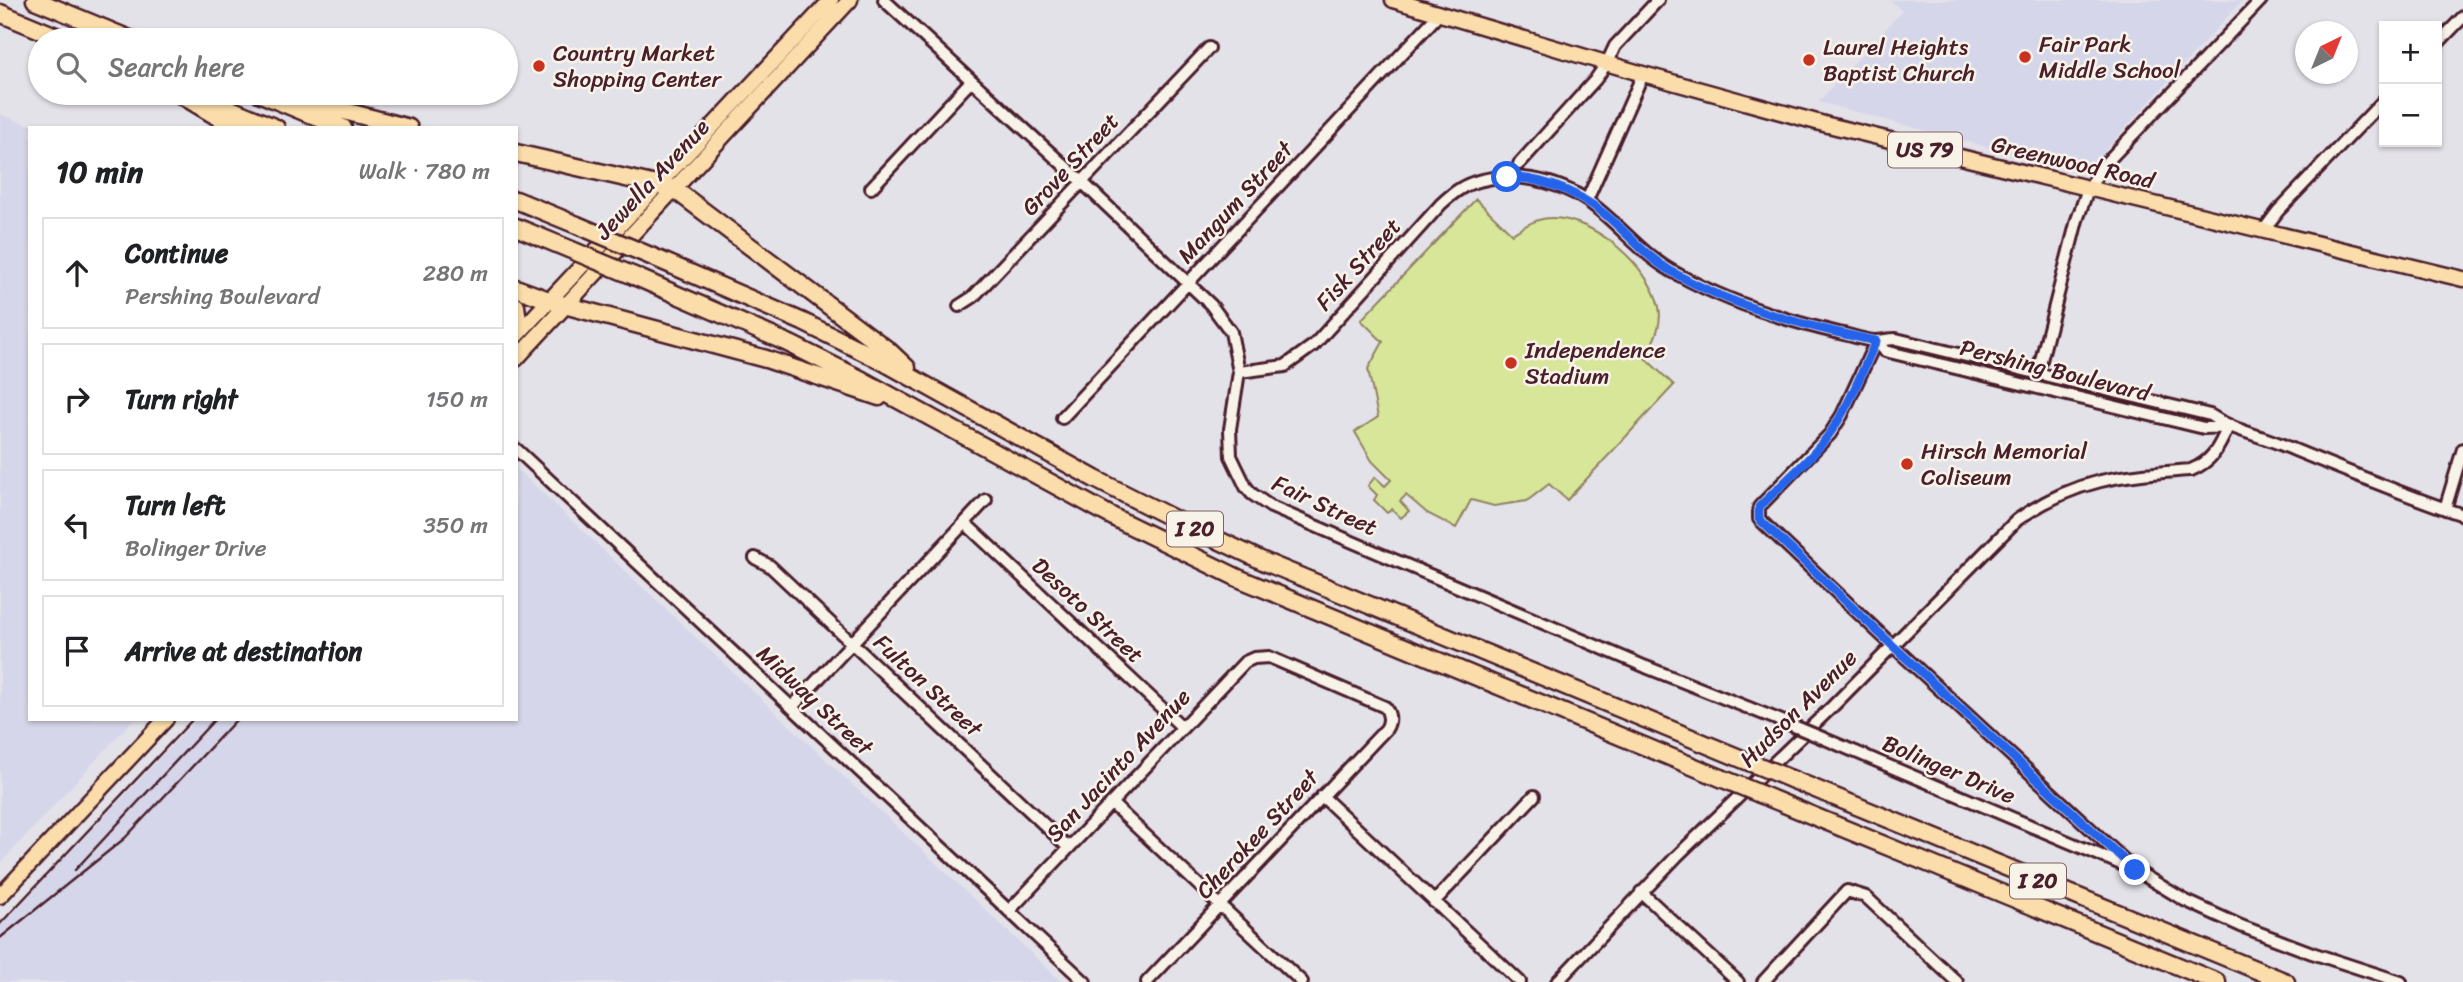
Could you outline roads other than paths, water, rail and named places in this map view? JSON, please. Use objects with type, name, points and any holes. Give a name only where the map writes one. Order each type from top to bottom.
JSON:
[{"type":"highway","points":[[34,0],[103,28]]},
{"type":"highway","points":[[0,13],[36,28]]},
{"type":"highway","points":[[198,105],[233,126]]},
{"type":"highway","points":[[221,105],[271,126]]},
{"type":"highway","points":[[288,105],[338,126]]},
{"type":"highway","points":[[321,105],[400,126]]},
{"type":"highway","points":[[518,153],[674,189],[889,351],[922,382]]},
{"type":"highway","name":"I 20","points":[[518,201],[803,322],[922,382],[1095,479],[1241,551],[2286,982]]},
{"type":"highway","name":"I 20","points":[[518,228],[790,344],[1116,519],[1238,578],[2217,982]]},
{"type":"highway","points":[[518,289],[548,300],[766,359],[919,411]]},
{"type":"main road","name":"Jewella Avenue","points":[[518,334],[831,0]]},
{"type":"main road","name":"Jewella Avenue","points":[[518,357],[850,0]]},
{"type":"main road","name":"Greenwood Road","points":[[1393,0],[1824,124],[2463,279]]},
{"type":"main road","points":[[0,896],[164,721]]},
{"type":"street","name":"Fair Street","points":[[884,0],[1211,305],[1231,332],[1238,372],[1230,429],[1231,456],[1246,487],[1272,507],[1646,667],[1825,739]]},
{"type":"street","points":[[1518,164],[1595,80],[1615,46],[1658,0]]},
{"type":"street","points":[[2038,372],[2077,220],[2088,189],[2104,165],[2261,0]]},
{"type":"street","name":"Mangum Street","points":[[1062,418],[1439,13]]},
{"type":"street","points":[[2442,39],[2463,17]]},
{"type":"street","name":"Grove Street","points":[[959,306],[972,297],[1209,48]]},
{"type":"street","points":[[1587,200],[1643,74]]},
{"type":"street","points":[[871,188],[971,81]]},
{"type":"street","points":[[2263,231],[2278,211],[2379,105]]},
{"type":"street","name":"Pershing Boulevard","points":[[1507,177],[1552,184],[1587,200],[1615,223],[1646,255],[1680,276],[1722,296],[1770,313],[1876,341],[1896,339],[2210,415],[2228,427],[2270,440],[2403,495],[2463,515]]},
{"type":"street","name":"Fisk Street","points":[[1238,372],[1285,366],[1314,345],[1441,204],[1470,184],[1507,177]]},
{"type":"street","name":"Pershing Boulevard","points":[[1876,341],[1885,351],[2204,428],[2228,427]]},
{"type":"street","name":"Bolinger Drive","points":[[1876,341],[1842,415],[1815,451],[1759,507],[1759,519],[2135,870]]},
{"type":"street","name":"Hudson Avenue","points":[[1557,982],[1641,892],[1833,706],[2005,529],[2035,507],[2062,492],[2100,480],[2191,470],[2201,466],[2216,452],[2228,427]]},
{"type":"street","points":[[2445,509],[2463,449]]},
{"type":"street","name":"Midway Street","points":[[518,451],[1085,982]]},
{"type":"street","points":[[792,707],[986,500]]},
{"type":"street","name":"Desoto Street","points":[[965,523],[1182,727]]},
{"type":"street","name":"Fulton Street","points":[[755,558],[770,566],[1069,848]]},
{"type":"street","name":"San Jacinto Avenue","points":[[1009,911],[1245,662],[1263,656],[1380,703],[1389,712]]},
{"type":"street","name":"Cherokee Street","points":[[1147,982],[1387,729],[1389,712]]},
{"type":"street","name":"Bolinger Drive","points":[[1825,739],[2135,870],[2184,900],[2228,920],[2312,953],[2402,982]]},
{"type":"street","points":[[1322,796],[1520,982]]},
{"type":"street","points":[[1434,902],[1534,796]]},
{"type":"street","points":[[1111,803],[1301,982]]},
{"type":"street","points":[[1763,982],[1847,891],[1866,897],[1957,982]]},
{"type":"street","points":[[1641,892],[1738,982]]},
{"type":"railway","points":[[0,924],[191,721]]},
{"type":"railway","points":[[75,870],[213,721]]},
{"type":"railway","points":[[0,938],[125,838],[235,721]]},
{"type":"place","name":"Fair Park Middle School","points":[[2025,57]]},
{"type":"place","name":"Laurel Heights Baptist Church","points":[[1809,60]]},
{"type":"place","name":"Country Market Shopping Center","points":[[539,66]]},
{"type":"place","name":"Independence Stadium","points":[[1511,363]]},
{"type":"place","name":"Hirsch Memorial Coliseum","points":[[1907,464]]}]
